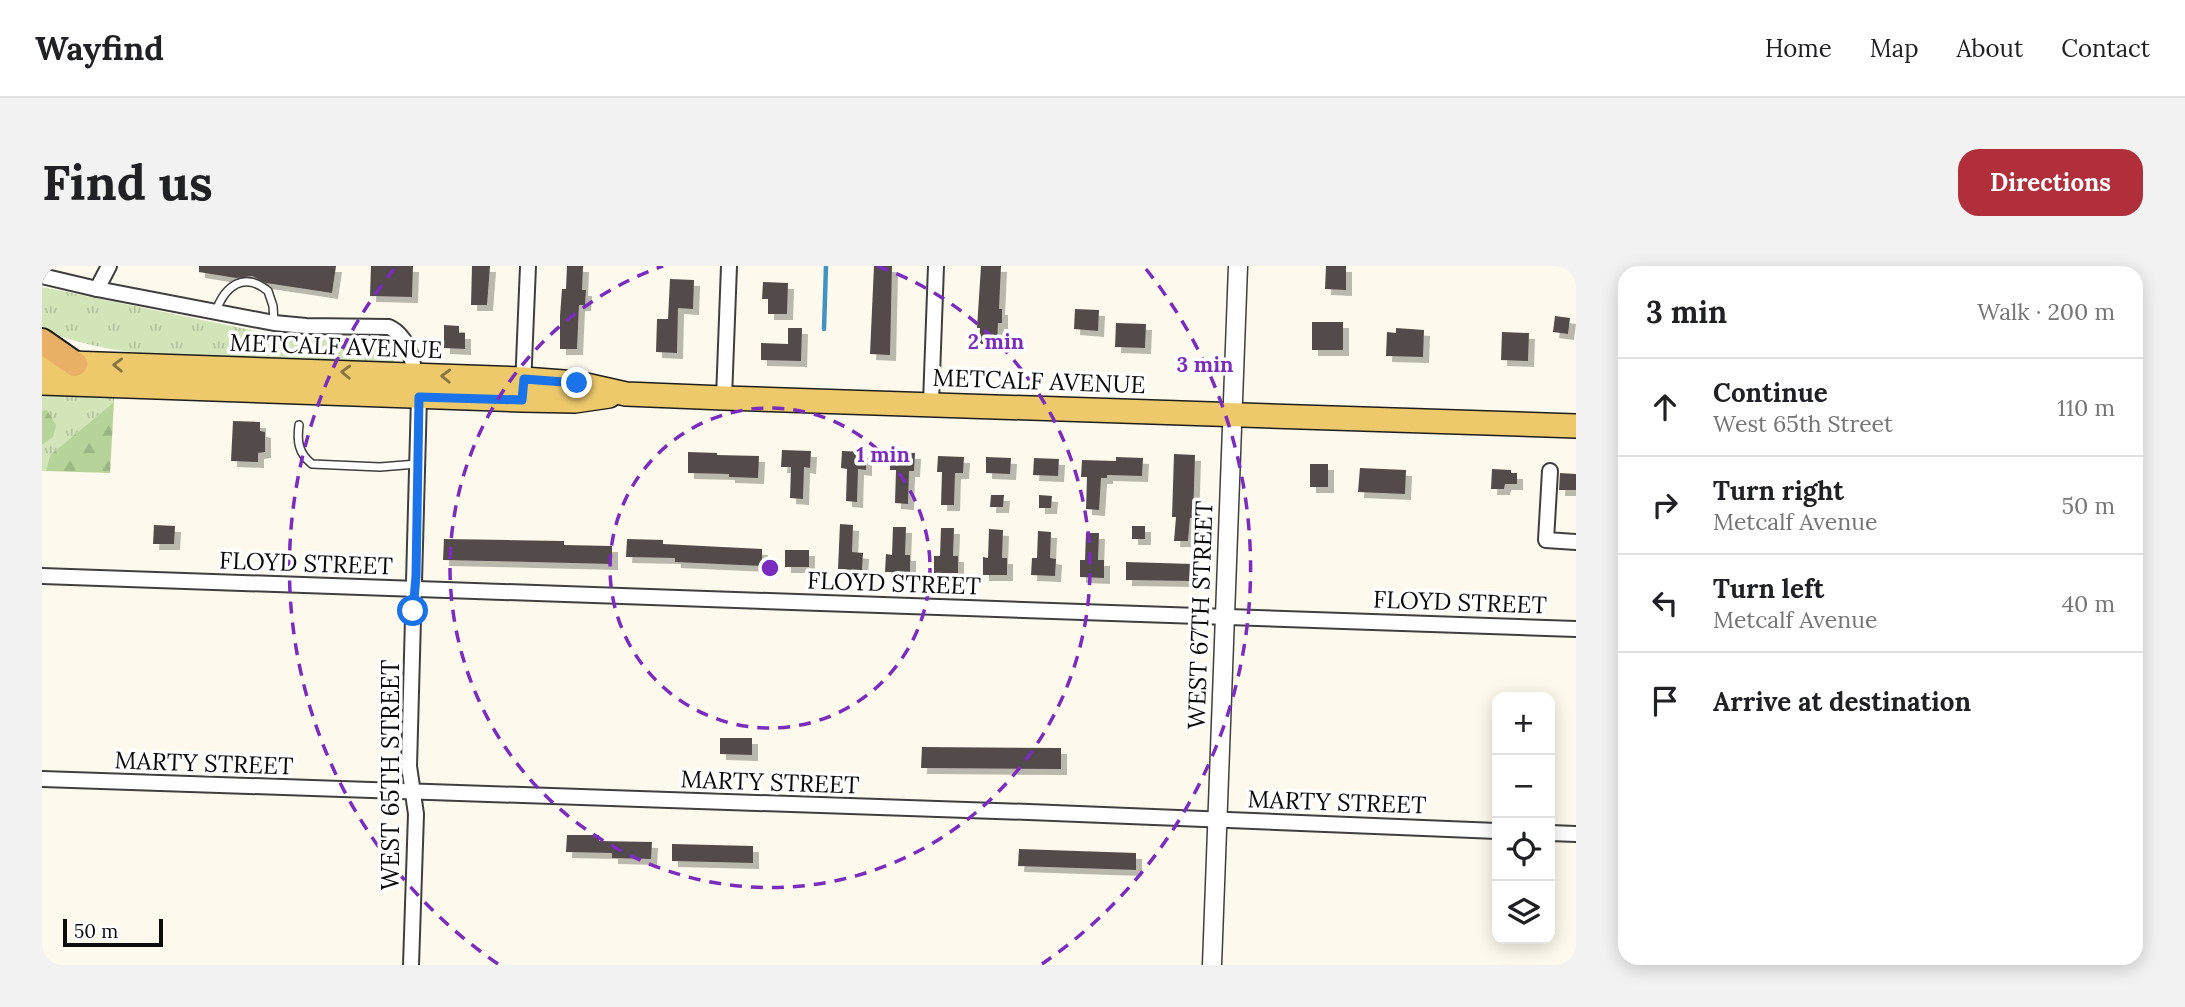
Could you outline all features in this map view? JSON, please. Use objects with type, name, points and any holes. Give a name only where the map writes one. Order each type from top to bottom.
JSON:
[{"type":"highway","points":[[42,341],[75,363]]},
{"type":"main road","name":"METCALF AVENUE","points":[[42,362],[417,386]]},
{"type":"main road","name":"METCALF AVENUE","points":[[42,383],[523,389],[577,383],[626,394],[1576,426]]},
{"type":"street","points":[[97,289],[110,266]]},
{"type":"street","points":[[523,389],[528,266]]},
{"type":"street","points":[[724,398],[729,266]]},
{"type":"street","points":[[931,404],[936,266]]},
{"type":"street","name":"WEST 67TH STREET","points":[[1212,965],[1238,266]]},
{"type":"street","name":"WEST 65TH STREET","points":[[42,276],[274,323],[389,327],[404,339],[417,386],[416,590],[409,766],[416,814],[411,965]]},
{"type":"street","points":[[1550,471],[1546,540],[1576,541]]},
{"type":"street","name":"FLOYD STREET","points":[[42,576],[1576,629]]},
{"type":"street","name":"MARTY STREET","points":[[42,779],[1492,831]]},
{"type":"street","points":[[1555,833],[1576,834]]},
{"type":"lane","points":[[216,311],[232,286],[239,283],[256,284],[268,291],[273,306],[274,323]]},
{"type":"lane","points":[[299,425],[299,448],[312,464],[368,467],[417,464]]},
{"type":"green space","points":[[42,287],[280,336],[316,339],[382,338],[393,343],[396,349],[394,362],[385,365],[165,356],[91,345],[42,330]]},
{"type":"green space","points":[[42,392],[114,395],[114,402],[50,455],[46,471],[42,471],[42,445],[53,437],[47,411],[42,411]]},
{"type":"green space","points":[[114,402],[110,473],[46,471],[50,455]]},
{"type":"green space","points":[[47,410],[56,425],[53,437],[42,445],[42,411]]},
{"type":"building","points":[[199,266],[336,266],[332,293],[266,283],[252,276],[236,278],[199,272]]},
{"type":"building","points":[[371,266],[413,266],[412,297],[370,296]]},
{"type":"building","points":[[472,266],[490,266],[487,305],[471,305]]},
{"type":"building","points":[[567,266],[583,266],[582,290],[586,290],[585,305],[579,305],[577,349],[560,349],[562,289],[566,289]]},
{"type":"building","points":[[874,266],[892,266],[890,355],[870,354]]},
{"type":"building","points":[[981,266],[1001,266],[999,309],[1002,309],[1002,323],[998,323],[997,344],[979,344],[980,328],[977,328]]},
{"type":"building","points":[[1326,266],[1346,266],[1346,290],[1325,289]]},
{"type":"building","points":[[670,279],[694,280],[693,309],[678,308],[677,353],[656,352],[657,319],[668,319]]},
{"type":"building","points":[[763,282],[788,283],[787,314],[768,314],[768,299],[762,299]]},
{"type":"building","points":[[1075,309],[1099,310],[1098,331],[1074,329]]},
{"type":"building","points":[[1555,316],[1570,318],[1568,334],[1553,332]]},
{"type":"building","points":[[1312,322],[1343,322],[1343,350],[1312,350]]},
{"type":"building","points":[[1116,323],[1146,324],[1145,348],[1115,347]]},
{"type":"building","points":[[444,325],[459,326],[459,333],[465,333],[465,349],[444,348]]},
{"type":"building","points":[[788,328],[802,328],[801,361],[761,360],[761,343],[788,344]]},
{"type":"building","points":[[1396,328],[1424,330],[1423,357],[1386,356],[1387,332],[1396,333]]},
{"type":"building","points":[[1502,332],[1529,333],[1528,361],[1501,360]]},
{"type":"building","points":[[233,421],[260,422],[260,431],[265,432],[265,452],[258,453],[258,462],[231,461]]},
{"type":"building","points":[[782,450],[811,451],[810,468],[804,467],[803,499],[790,498],[791,467],[781,467]]},
{"type":"building","points":[[842,451],[866,452],[866,470],[858,469],[857,502],[846,501],[847,469],[841,468]]},
{"type":"building","points":[[688,452],[759,456],[758,478],[688,473]]},
{"type":"building","points":[[890,452],[915,453],[914,471],[909,471],[908,504],[895,503],[896,470],[890,470]]},
{"type":"building","points":[[1174,454],[1195,455],[1193,518],[1190,518],[1188,541],[1174,541]]},
{"type":"building","points":[[938,456],[964,457],[963,473],[955,473],[954,505],[941,505],[942,472],[937,472]]},
{"type":"building","points":[[986,457],[1011,458],[1010,474],[986,473]]},
{"type":"building","points":[[1116,457],[1143,458],[1142,476],[1107,475],[1107,478],[1101,478],[1099,510],[1086,509],[1087,477],[1081,477],[1082,460],[1116,461]]},
{"type":"building","points":[[1034,458],[1059,459],[1058,476],[1033,475]]},
{"type":"building","points":[[1310,464],[1328,464],[1328,487],[1310,487]]},
{"type":"building","points":[[1360,468],[1406,470],[1405,494],[1358,492]]},
{"type":"building","points":[[1492,469],[1517,473],[1517,484],[1505,484],[1504,489],[1491,489]]},
{"type":"building","points":[[1560,473],[1576,474],[1576,490],[1559,490]]},
{"type":"building","points":[[991,495],[1004,495],[1003,507],[990,507]]},
{"type":"building","points":[[1039,495],[1052,496],[1051,508],[1039,508]]},
{"type":"building","points":[[840,524],[853,525],[852,552],[863,553],[862,570],[838,569]]},
{"type":"building","points":[[154,525],[175,526],[174,544],[153,544]]},
{"type":"building","points":[[1132,526],[1145,526],[1145,539],[1132,539]]},
{"type":"building","points":[[893,527],[906,527],[905,555],[910,555],[910,572],[885,572],[886,554],[892,555]]},
{"type":"building","points":[[941,528],[954,528],[953,556],[958,556],[958,573],[934,573],[934,556],[940,556]]},
{"type":"building","points":[[989,529],[1003,530],[1002,558],[1007,558],[1007,575],[983,575],[983,557],[988,558]]},
{"type":"building","points":[[1038,531],[1051,532],[1050,558],[1056,559],[1055,576],[1031,575],[1032,558],[1037,558]]},
{"type":"building","points":[[1086,533],[1099,533],[1098,560],[1104,560],[1104,578],[1080,577],[1080,560],[1085,560]]},
{"type":"building","points":[[444,539],[564,541],[564,545],[612,546],[612,564],[443,560]]},
{"type":"building","points":[[627,539],[663,540],[663,544],[762,549],[762,566],[675,562],[675,558],[626,557]]},
{"type":"building","points":[[785,550],[809,550],[809,567],[785,567]]},
{"type":"building","points":[[1126,562],[1193,564],[1192,581],[1126,580]]},
{"type":"building","points":[[720,738],[752,738],[752,755],[720,754]]},
{"type":"building","points":[[922,747],[1061,748],[1061,769],[921,768]]},
{"type":"building","points":[[567,835],[599,835],[599,841],[652,842],[651,859],[612,858],[612,853],[566,852]]},
{"type":"building","points":[[672,844],[753,846],[753,863],[672,861]]},
{"type":"building","points":[[1019,849],[1136,853],[1136,870],[1018,866]]},
{"type":"waterway","points":[[824,329],[826,266]]},
{"type":"route","points":[[413,611],[416,590],[419,397],[522,400],[524,379],[577,383]]}]
